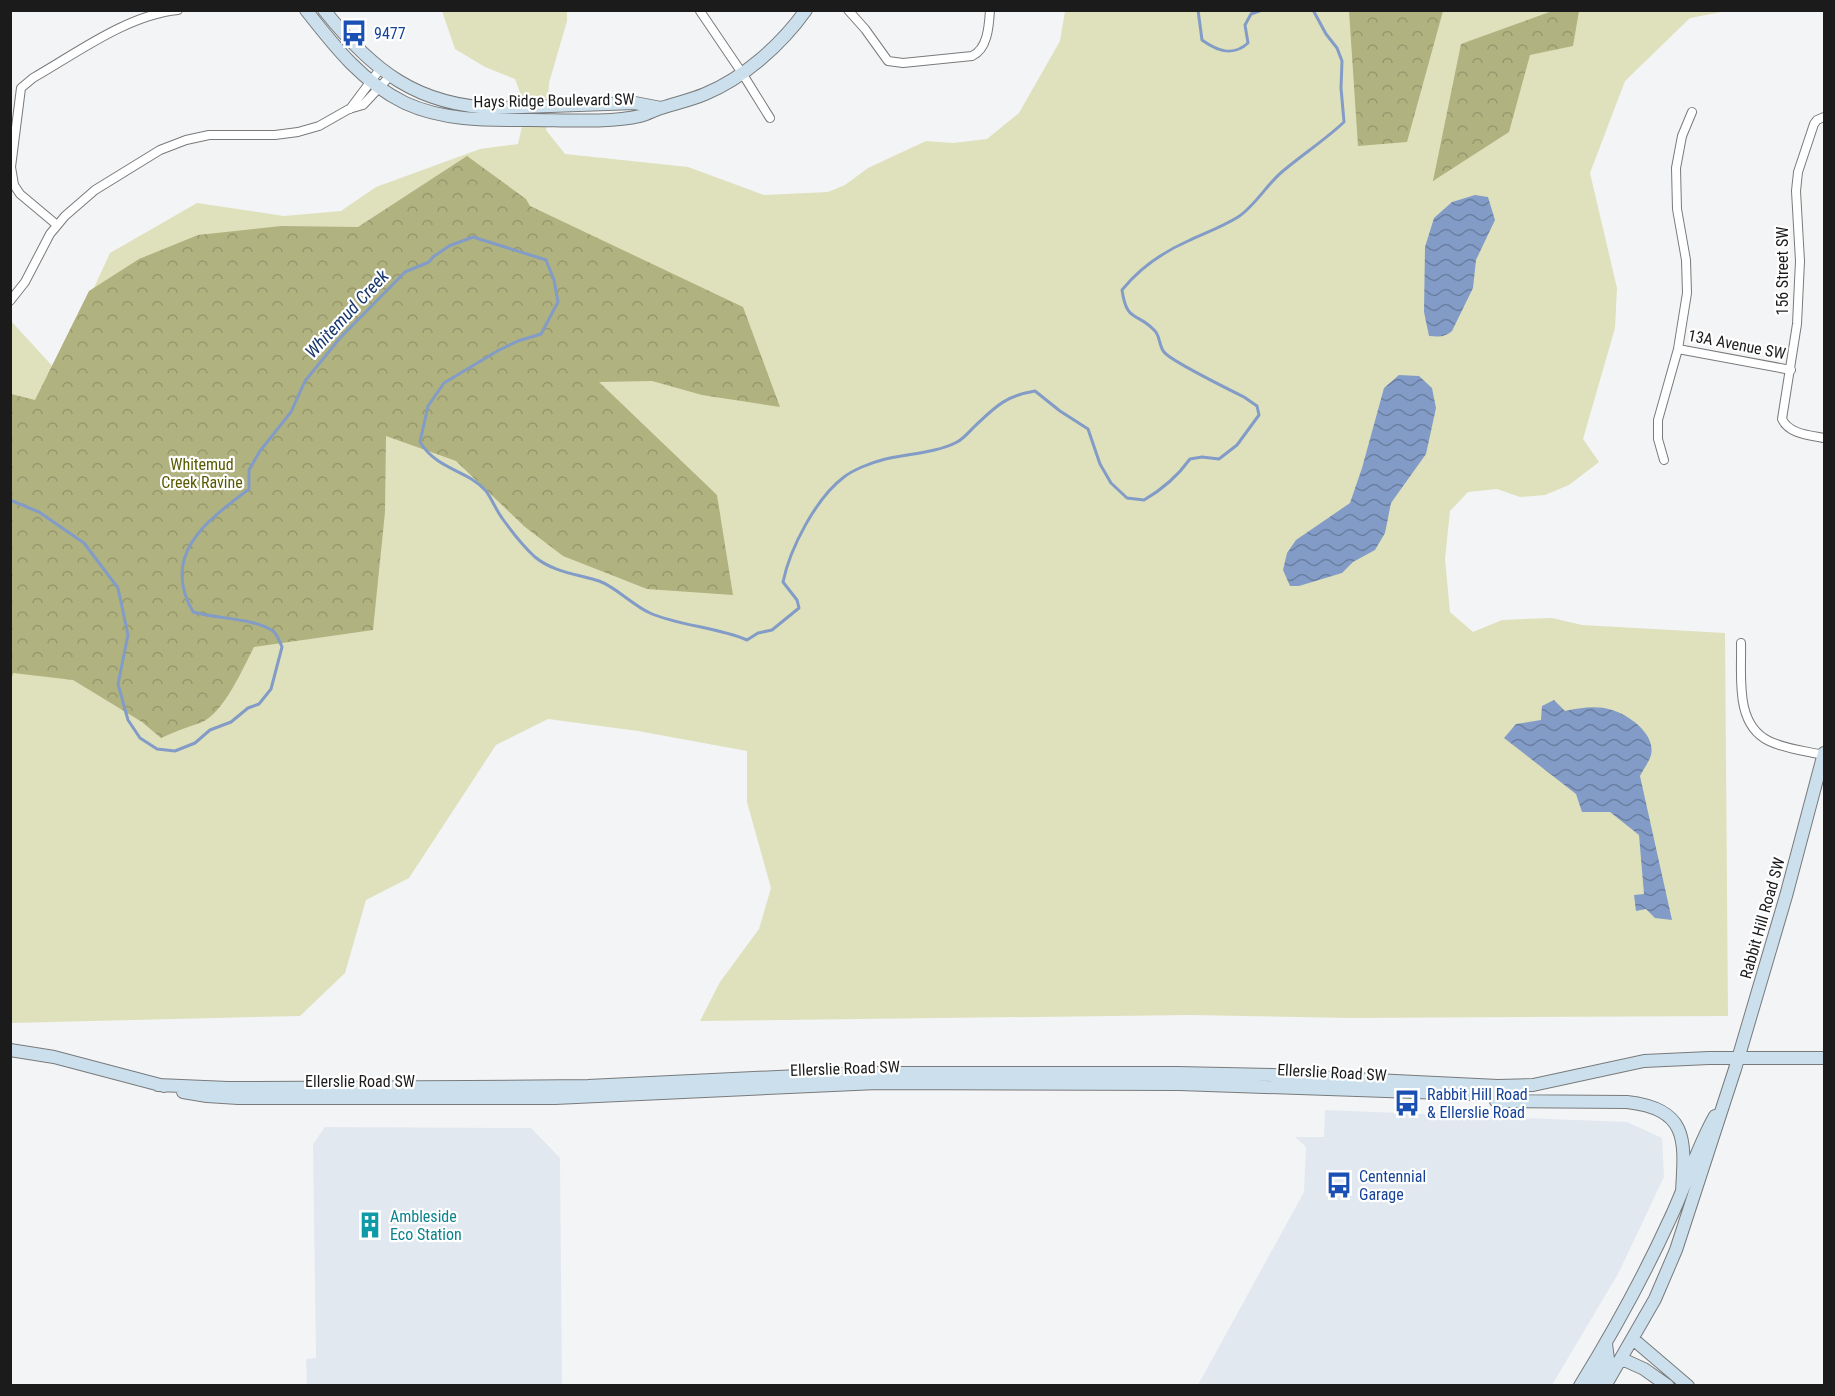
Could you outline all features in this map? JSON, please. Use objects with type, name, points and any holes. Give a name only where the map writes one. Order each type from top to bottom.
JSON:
[{"type":"main road","name":"Hays Ridge Boulevard SW","points":[[306,10],[339,52],[375,85],[418,108],[459,118],[480,120],[611,119],[641,116],[704,94],[742,73],[782,39],[806,10]]},
{"type":"main road","name":"Hays Ridge Boulevard SW","points":[[324,10],[362,55],[415,90],[433,97],[474,107],[635,103],[661,108]]},
{"type":"main road","name":"Rabbit Hill Road SW","points":[[1605,1386],[1633,1339],[1666,1275],[1703,1172],[1784,906],[1824,754]]},
{"type":"main road","name":"Ellerslie Road SW","points":[[10,1050],[54,1057],[207,1096],[259,1098],[555,1098],[877,1083],[1191,1084],[1502,1095],[1525,1090],[1533,1085]]},
{"type":"main road","name":"Ellerslie Road SW","points":[[158,1085],[228,1088],[588,1086],[861,1073],[1142,1073],[1272,1075],[1498,1086],[1533,1085],[1644,1061],[1824,1058]]},
{"type":"main road","name":"Rabbit Hill Road SW","points":[[1580,1386],[1606,1344],[1645,1271],[1705,1134],[1728,1092]]},
{"type":"main road","points":[[1414,1093],[1469,1101],[1627,1102],[1658,1109],[1676,1123],[1682,1137],[1685,1155],[1682,1191]]},
{"type":"main road","points":[[1633,1339],[1688,1386]]},
{"type":"main road","points":[[1592,1386],[1608,1359],[1606,1344]]},
{"type":"main road","points":[[1622,1359],[1644,1369],[1668,1386]]},
{"type":"street","points":[[57,225],[21,194],[12,179],[11,167],[21,88],[33,78],[128,24],[152,15],[178,10]]},
{"type":"street","points":[[848,10],[888,61],[903,63],[972,56],[979,53],[986,36],[990,10]]},
{"type":"street","points":[[700,11],[770,118]]},
{"type":"street","points":[[10,302],[25,282],[57,225],[74,206],[95,190],[173,144],[209,135],[275,135],[298,132],[330,121],[349,109],[375,85],[385,72]]},
{"type":"street","points":[[1664,460],[1658,439],[1658,420],[1678,349],[1684,315],[1687,275],[1677,209],[1676,168],[1682,136],[1692,112]]},
{"type":"street","name":"156 Street SW","points":[[1821,118],[1814,124],[1798,172],[1796,191],[1800,261],[1799,296],[1791,370],[1782,419],[1785,425],[1798,432],[1824,438]]},
{"type":"street","name":"13A Avenue SW","points":[[1678,349],[1791,370]]},
{"type":"street","points":[[1741,643],[1742,689],[1749,723],[1756,732],[1769,741],[1824,754]]},
{"type":"shaded area","name":"Centennial Garage","points":[[1325,1110],[1627,1122],[1662,1138],[1664,1177],[1618,1274],[1552,1385],[1198,1385],[1304,1192],[1306,1147],[1295,1137],[1324,1137]]},
{"type":"shaded area","points":[[325,1127],[531,1128],[560,1158],[562,1385],[307,1385],[306,1359],[316,1358],[313,1144]]},
{"type":"green space","points":[[1555,10],[1579,11],[1573,46],[1530,55],[1509,132],[1433,181],[1461,44]]},
{"type":"green space","points":[[442,11],[567,11],[567,21],[549,83],[546,130],[565,154],[688,167],[764,195],[828,192],[845,185],[868,168],[926,141],[953,143],[987,139],[1019,113],[1060,41],[1065,11],[1727,11],[1690,18],[1625,81],[1590,173],[1617,288],[1615,328],[1583,439],[1599,462],[1569,485],[1545,495],[1520,497],[1497,489],[1468,492],[1450,511],[1445,559],[1450,612],[1473,632],[1502,620],[1552,618],[1582,625],[1725,633],[1728,1016],[1349,1018],[1190,1015],[700,1021],[720,982],[759,929],[771,888],[747,802],[747,751],[638,731],[548,719],[496,745],[409,878],[366,900],[345,973],[300,1016],[11,1023],[11,321],[56,370],[110,253],[197,203],[284,216],[341,211],[376,187],[480,149],[518,144],[526,109],[515,79],[485,67],[455,49]]},
{"type":"green space","points":[[1349,11],[1443,11],[1407,142],[1358,146]]},
{"type":"green space","name":"Whitemud Creek Ravine","points":[[467,156],[526,199],[530,206],[743,307],[780,407],[702,395],[652,381],[599,382],[717,495],[733,595],[647,589],[563,556],[525,527],[456,461],[386,436],[385,512],[373,630],[254,647],[232,690],[217,711],[200,723],[161,738],[142,722],[73,680],[13,673],[11,682],[11,394],[35,400],[89,291],[139,259],[198,235],[281,226],[358,227]]},
{"type":"water","points":[[1475,195],[1488,197],[1495,220],[1476,260],[1473,288],[1452,331],[1442,336],[1429,336],[1424,312],[1425,247],[1434,218],[1452,202]]},
{"type":"water","points":[[1399,375],[1419,376],[1432,388],[1436,408],[1426,454],[1391,503],[1385,533],[1375,550],[1353,562],[1342,573],[1299,586],[1290,586],[1283,570],[1287,553],[1296,540],[1350,503],[1384,388]]},
{"type":"water","points":[[1554,700],[1565,711],[1594,707],[1606,708],[1619,713],[1640,726],[1649,740],[1651,755],[1640,776],[1672,920],[1655,918],[1646,909],[1636,911],[1634,895],[1644,894],[1639,835],[1610,812],[1582,812],[1576,794],[1504,738],[1516,724],[1541,720],[1542,706]]},
{"type":"waterway","name":"Whitemud Creek","points":[[1198,10],[1202,40],[1225,51],[1237,50],[1248,43],[1245,25],[1251,14],[1262,10]]},
{"type":"waterway","name":"Whitemud Creek","points":[[10,500],[39,512],[84,543],[118,588],[128,635],[118,684],[128,720],[140,738],[157,749],[175,751],[195,743],[210,730],[231,722],[248,708],[259,704],[271,689],[282,647],[274,632],[265,627],[246,621],[193,612],[184,591],[182,573],[185,556],[193,541],[204,527],[249,489],[249,470],[260,451],[291,412],[305,381],[340,338],[405,272],[429,262],[449,246],[473,237],[546,260],[554,280],[558,302],[541,334],[499,350],[444,383],[428,406],[420,442],[435,459],[479,484],[522,544],[535,557],[557,569],[599,581],[650,613],[747,640],[758,633],[772,630],[799,608],[797,600],[783,582],[786,569],[798,539],[814,510],[834,486],[848,474],[872,463],[949,446],[964,437],[1001,403],[1025,393],[1035,391],[1088,429],[1100,464],[1111,483],[1127,498],[1144,500],[1169,482],[1190,459],[1202,457],[1219,459],[1237,445],[1259,415],[1257,406],[1244,397],[1164,352],[1155,331],[1130,313],[1122,290],[1144,268],[1161,256],[1238,217],[1277,176],[1344,122],[1341,88],[1342,61],[1337,48],[1326,34],[1313,10]]},
{"type":"place","name":"9477","points":[[354,33]]},
{"type":"place","name":"Rabbit Hill Road & Ellerslie Road","points":[[1407,1103]]},
{"type":"place","name":"Centennial Garage","points":[[1339,1185]]},
{"type":"place","name":"Ambleside Eco Station","points":[[370,1225]]}]
